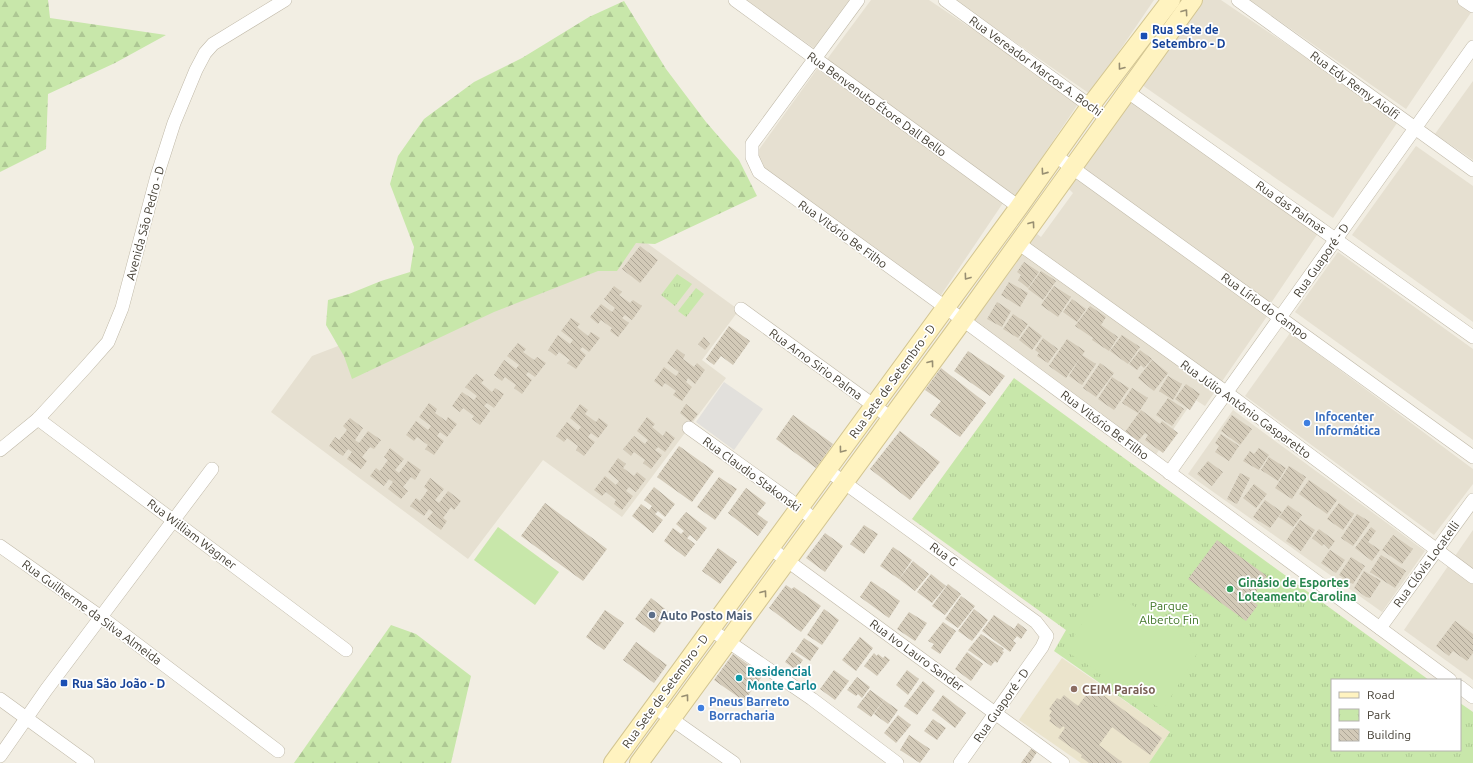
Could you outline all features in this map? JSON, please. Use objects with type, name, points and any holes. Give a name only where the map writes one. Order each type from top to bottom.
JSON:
[{"type":"street","name":"Avenida São Pedro - D","points":[[1,447],[38,418],[108,342],[122,308],[157,176],[174,122],[196,70],[205,53],[213,44],[285,0]]},
{"type":"street","name":"Rua Benvenuto Étore Dall Bello","points":[[734,0],[1019,207]]},
{"type":"street","points":[[814,58],[858,0]]},
{"type":"street","name":"Rua Vereador Marcos A. Bochi","points":[[945,0],[1091,105],[1108,119]]},
{"type":"street","name":"Rua Sete de Setembro - D","points":[[639,763],[788,561],[815,520],[963,320],[1193,0]]},
{"type":"street","name":"Rua Edy Remy Aiolfi","points":[[1238,0],[1473,170]]},
{"type":"street","points":[[1464,0],[1473,6]]},
{"type":"street","name":"Rua Sete de Setembro - D","points":[[613,763],[653,706],[1019,207],[1091,105],[1169,1]]},
{"type":"street","points":[[1144,36],[1159,46]]},
{"type":"street","name":"Rua Guaporé - D","points":[[1169,473],[1473,47]]},
{"type":"street","name":"Rua Vitório Be Filho","points":[[814,58],[752,144],[752,157],[759,172],[963,320],[1449,679]]},
{"type":"street","name":"Rua das Palmas","points":[[1128,92],[1336,238],[1473,337]]},
{"type":"street","name":"Rua Lírio do Campo","points":[[1056,156],[1473,457]]},
{"type":"street","name":"Rua Júlio Antônio Gasparetto","points":[[1018,243],[1227,393],[1473,577]]},
{"type":"street","name":"Rua Arno Sirio Palma","points":[[741,309],[891,418]]},
{"type":"street","points":[[895,376],[914,387]]},
{"type":"street","name":"Rua William Wagner","points":[[38,418],[346,650]]},
{"type":"street","name":"Rua Claudio Stakonski","points":[[689,428],[815,520]]},
{"type":"street","points":[[0,756],[26,718],[212,469]]},
{"type":"street","name":"Rua G","points":[[827,470],[1036,622],[1047,636],[1042,647]]},
{"type":"street","name":"Rua Clóvis Locatelli","points":[[1380,628],[1473,500]]},
{"type":"street","name":"Rua Guilherme da Silva Almeida","points":[[0,546],[101,617],[278,752]]},
{"type":"street","name":"Rua Ivo Lauro Sander","points":[[770,548],[1063,763]]},
{"type":"street","points":[[710,629],[812,699],[897,763]]},
{"type":"street","name":"Rua Guaporé - D","points":[[960,763],[1042,647]]},
{"type":"street","points":[[1461,689],[1473,697]]},
{"type":"street","points":[[0,699],[88,763]]},
{"type":"street","points":[[653,706],[734,763]]},
{"type":"shaded area","points":[[745,0],[857,0],[821,53]]},
{"type":"shaded area","points":[[871,0],[929,0],[1080,101],[1014,199],[822,66]]},
{"type":"shaded area","points":[[954,0],[1154,0],[1090,94]]},
{"type":"shaded area","points":[[1203,0],[1221,0],[1399,120],[1333,218],[1142,85]]},
{"type":"shaded area","points":[[1249,0],[1456,0],[1472,11],[1406,109]]},
{"type":"shaded area","points":[[817,69],[1007,197],[941,295],[750,162]]},
{"type":"shaded area","points":[[1473,81],[1473,160],[1435,134]]},
{"type":"shaded area","points":[[1135,95],[1325,223],[1269,306],[1272,309],[1205,406],[1194,399],[1155,456],[964,324],[1032,230],[1041,237],[1073,193],[1068,188]]},
{"type":"shaded area","points":[[1416,146],[1473,186],[1473,322],[1352,235]]},
{"type":"shaded area","points":[[633,233],[739,310],[702,360],[726,378],[622,517],[543,460],[468,559],[271,412],[312,356]]},
{"type":"shaded area","points":[[1338,252],[1473,349],[1473,440],[1295,312]]},
{"type":"shaded area","points":[[1290,333],[1473,469],[1473,484],[1434,535],[1245,396]]},
{"type":"shaded area","points":[[724,382],[763,409],[734,450],[696,422]]},
{"type":"shaded area","points":[[1233,410],[1425,551],[1382,612],[1188,474]]},
{"type":"shaded area","points":[[1473,530],[1473,680],[1404,630]]},
{"type":"shaded area","name":"CEIM Paraíso","points":[[1062,658],[1170,732],[1149,763],[1081,763],[1019,720]]},
{"type":"green space","points":[[0,0],[48,0],[50,18],[166,35],[115,63],[48,94],[46,149],[0,172]]},
{"type":"green space","points":[[624,1],[666,69],[706,122],[739,160],[757,196],[655,244],[636,243],[617,271],[598,271],[494,312],[352,379],[344,356],[326,325],[328,300],[410,272],[414,247],[390,184],[398,156],[424,119],[474,82],[522,58],[589,17]]},
{"type":"green space","points":[[677,274],[692,284],[675,306],[661,295]]},
{"type":"green space","points":[[696,288],[704,294],[686,317],[678,311]]},
{"type":"green space","name":"Parque Alberto Fin","points":[[1014,378],[1428,679],[1331,679],[1331,751],[1461,751],[1461,704],[1473,712],[1473,763],[1149,763],[1170,732],[1054,651],[1066,630],[912,519]]},
{"type":"green space","points":[[498,527],[559,572],[535,605],[474,560]]},
{"type":"green space","points":[[1104,588],[1201,647],[1163,710],[1065,651]]},
{"type":"green space","points":[[391,625],[416,634],[471,676],[451,763],[294,763]]},
{"type":"building","points":[[640,246],[658,260],[640,283],[622,269]]},
{"type":"building","points":[[1024,262],[1039,272],[1028,288],[1018,280],[1021,275],[1017,272]]},
{"type":"building","points":[[1041,271],[1056,281],[1043,300],[1028,289]]},
{"type":"building","points":[[1009,282],[1028,293],[1020,307],[1001,295]]},
{"type":"building","points":[[614,286],[622,292],[619,295],[630,303],[633,300],[642,306],[632,320],[625,315],[622,318],[629,323],[618,337],[610,331],[612,328],[601,320],[598,324],[590,317],[601,304],[612,312],[615,308],[604,299]]},
{"type":"building","points":[[1054,286],[1071,297],[1058,317],[1041,305]]},
{"type":"building","points":[[1072,299],[1086,309],[1077,322],[1063,312]]},
{"type":"building","points":[[997,302],[1011,311],[1002,327],[987,319]]},
{"type":"building","points":[[1090,306],[1106,317],[1101,325],[1118,337],[1109,351],[1092,340],[1093,338],[1075,326]]},
{"type":"building","points":[[1013,314],[1028,324],[1018,338],[1003,329]]},
{"type":"building","points":[[571,318],[580,324],[577,327],[588,336],[591,332],[600,338],[589,352],[582,347],[580,350],[586,355],[576,369],[567,363],[570,360],[559,352],[556,356],[548,350],[558,335],[570,344],[573,340],[561,331]]},
{"type":"building","points":[[729,326],[750,341],[733,365],[721,356],[714,365],[706,359]]},
{"type":"building","points":[[1029,326],[1042,336],[1032,350],[1019,340]]},
{"type":"building","points":[[1122,335],[1140,347],[1128,364],[1110,351]]},
{"type":"building","points":[[704,337],[710,344],[705,350],[698,344]]},
{"type":"building","points":[[1043,338],[1058,349],[1048,363],[1037,356],[1039,353],[1035,350]]},
{"type":"building","points":[[1067,339],[1085,351],[1066,378],[1049,366]]},
{"type":"building","points":[[518,343],[526,349],[523,352],[534,360],[537,357],[546,363],[535,377],[528,372],[526,375],[532,380],[522,394],[514,388],[516,385],[505,377],[502,381],[494,375],[504,360],[516,369],[519,365],[507,356]]},
{"type":"building","points":[[677,349],[685,355],[683,359],[694,367],[697,363],[705,370],[695,384],[688,378],[686,382],[692,387],[682,401],[673,395],[676,391],[665,383],[662,387],[654,381],[664,367],[676,376],[679,372],[667,363]]},
{"type":"building","points":[[1140,350],[1152,359],[1144,368],[1141,365],[1137,370],[1129,364]]},
{"type":"building","points":[[968,351],[1005,376],[990,396],[954,371]]},
{"type":"building","points":[[1082,355],[1096,364],[1082,385],[1069,376]]},
{"type":"building","points":[[1152,360],[1168,373],[1154,391],[1138,378]]},
{"type":"building","points":[[1100,363],[1114,373],[1096,397],[1083,388]]},
{"type":"building","points":[[941,368],[986,403],[960,437],[930,415],[941,401],[925,390]]},
{"type":"building","points":[[476,374],[484,380],[481,383],[492,392],[495,388],[504,394],[494,408],[487,403],[484,406],[490,411],[480,425],[472,419],[474,416],[463,408],[460,412],[452,406],[462,392],[474,400],[477,396],[465,387]]},
{"type":"building","points":[[1168,376],[1182,384],[1173,400],[1159,391]]},
{"type":"building","points":[[1112,377],[1129,388],[1114,410],[1098,399]]},
{"type":"building","points":[[1186,384],[1200,394],[1190,410],[1175,399]]},
{"type":"building","points":[[1132,388],[1148,398],[1138,413],[1122,403]]},
{"type":"building","points":[[1168,398],[1184,409],[1172,426],[1156,415]]},
{"type":"building","points":[[429,403],[437,409],[435,413],[446,421],[448,417],[457,424],[447,437],[440,432],[437,436],[444,441],[434,455],[425,449],[428,445],[417,437],[414,441],[406,435],[416,421],[428,430],[431,426],[419,417]]},
{"type":"building","points":[[580,404],[588,410],[585,414],[596,422],[599,418],[608,425],[598,438],[591,433],[588,437],[595,442],[584,456],[576,450],[578,446],[567,438],[564,442],[556,436],[567,422],[578,431],[581,427],[570,418]]},
{"type":"building","points":[[686,404],[698,414],[691,422],[680,413]]},
{"type":"building","points":[[1141,410],[1160,424],[1162,421],[1178,433],[1163,453],[1145,440],[1148,435],[1145,433],[1138,441],[1125,432]]},
{"type":"building","points":[[793,415],[833,444],[816,468],[776,439]]},
{"type":"building","points":[[1232,415],[1252,429],[1240,445],[1221,431]]},
{"type":"building","points":[[647,417],[655,424],[652,427],[663,436],[666,431],[675,438],[665,452],[658,447],[655,450],[662,455],[651,469],[643,463],[645,460],[634,452],[631,456],[623,449],[634,436],[645,444],[648,440],[637,431]]},
{"type":"building","points":[[350,418],[363,428],[355,440],[359,443],[368,431],[381,440],[374,449],[370,447],[362,457],[367,461],[361,469],[347,459],[352,452],[348,449],[343,456],[329,446],[335,437],[339,440],[347,430],[343,426]]},
{"type":"building","points":[[900,431],[940,462],[910,500],[870,469]]},
{"type":"building","points":[[1221,434],[1239,446],[1229,461],[1215,452],[1219,446],[1215,443]]},
{"type":"building","points":[[679,446],[714,471],[692,502],[657,477]]},
{"type":"building","points":[[390,448],[404,459],[395,470],[399,473],[408,461],[421,470],[415,480],[411,477],[403,487],[408,491],[401,499],[388,489],[393,482],[389,479],[384,486],[370,476],[376,468],[380,471],[388,460],[384,457]]},
{"type":"building","points":[[1259,448],[1269,455],[1259,470],[1243,461],[1250,451],[1254,454]]},
{"type":"building","points":[[1269,457],[1286,468],[1278,481],[1261,470]]},
{"type":"building","points":[[618,458],[626,464],[623,468],[634,476],[637,472],[646,479],[636,492],[629,487],[626,491],[633,496],[622,510],[614,504],[616,500],[606,492],[602,496],[594,490],[605,476],[616,485],[619,481],[608,472]]},
{"type":"building","points":[[1208,461],[1223,472],[1212,486],[1197,474]]},
{"type":"building","points":[[1289,466],[1306,477],[1292,499],[1275,488]]},
{"type":"building","points":[[1240,473],[1250,478],[1237,504],[1227,499]]},
{"type":"building","points":[[719,477],[737,489],[715,520],[697,507]]},
{"type":"building","points":[[430,478],[444,489],[435,500],[439,503],[448,491],[461,501],[454,510],[451,507],[443,518],[447,521],[441,530],[427,519],[433,512],[429,509],[424,516],[410,506],[416,498],[420,501],[428,490],[424,487]]},
{"type":"building","points":[[1309,480],[1337,500],[1327,514],[1299,494]]},
{"type":"building","points":[[1254,484],[1267,494],[1256,508],[1243,498]]},
{"type":"building","points":[[654,487],[675,504],[665,517],[658,511],[655,514],[663,520],[653,533],[632,516],[641,504],[649,510],[652,506],[644,500]]},
{"type":"building","points":[[746,488],[766,503],[757,514],[768,522],[758,536],[728,513]]},
{"type":"building","points":[[1265,500],[1282,512],[1270,528],[1253,517]]},
{"type":"building","points":[[545,503],[607,549],[583,581],[521,536]]},
{"type":"building","points":[[1339,503],[1354,514],[1343,530],[1327,519]]},
{"type":"building","points":[[1288,505],[1302,515],[1293,527],[1279,517]]},
{"type":"building","points":[[686,512],[707,528],[697,541],[690,535],[687,538],[695,544],[685,557],[664,541],[673,528],[681,534],[684,531],[676,524]]},
{"type":"building","points":[[1357,514],[1370,522],[1353,546],[1341,538]]},
{"type":"building","points":[[1300,520],[1315,530],[1301,551],[1286,541]]},
{"type":"building","points":[[864,525],[878,534],[864,554],[850,544]]},
{"type":"building","points":[[1371,527],[1376,531],[1368,542],[1380,550],[1372,561],[1355,548]]},
{"type":"building","points":[[1319,529],[1335,541],[1329,549],[1324,544],[1322,546],[1312,538]]},
{"type":"building","points":[[825,533],[843,546],[825,572],[806,558]]},
{"type":"building","points":[[1393,535],[1413,549],[1402,564],[1382,550]]},
{"type":"building","name":"Ginásio de Esportes Loteamento Carolina","points":[[1217,540],[1267,576],[1250,600],[1258,605],[1246,621],[1188,579]]},
{"type":"building","points":[[893,547],[912,560],[899,579],[880,566]]},
{"type":"building","points":[[718,548],[737,562],[720,584],[702,571]]},
{"type":"building","points":[[1330,550],[1345,560],[1336,573],[1321,563]]},
{"type":"building","points":[[1381,555],[1406,571],[1395,588],[1370,572]]},
{"type":"building","points":[[1351,557],[1365,566],[1353,584],[1339,575]]},
{"type":"building","points":[[913,561],[929,574],[915,591],[899,579]]},
{"type":"building","points":[[1364,571],[1381,581],[1370,598],[1366,597],[1354,588]]},
{"type":"building","points":[[931,574],[946,586],[932,603],[917,592]]},
{"type":"building","points":[[871,581],[900,601],[889,618],[860,597]]},
{"type":"building","points":[[948,584],[961,594],[945,615],[932,606]]},
{"type":"building","points":[[786,585],[792,589],[794,587],[821,606],[801,632],[769,608]]},
{"type":"building","points":[[961,596],[975,606],[958,628],[945,619]]},
{"type":"building","name":"Auto Posto Mais","points":[[651,598],[669,612],[654,633],[635,619]]},
{"type":"building","points":[[824,609],[839,620],[822,645],[807,635]]},
{"type":"building","points":[[974,609],[988,620],[972,641],[958,631]]},
{"type":"building","points":[[605,610],[624,623],[604,650],[586,637]]},
{"type":"building","points":[[909,612],[927,623],[915,641],[897,629]]},
{"type":"building","points":[[994,615],[1014,629],[1018,623],[1027,630],[1021,639],[1017,636],[1013,641],[1016,643],[1010,652],[982,631]]},
{"type":"building","points":[[1455,621],[1473,634],[1473,653],[1467,661],[1453,651],[1449,656],[1436,646]]},
{"type":"building","points":[[943,622],[956,631],[940,654],[931,648],[934,644],[928,641]]},
{"type":"building","points":[[981,634],[1004,649],[1002,651],[1004,652],[997,663],[995,661],[991,666],[968,650]]},
{"type":"building","points":[[860,637],[873,648],[856,671],[842,660]]},
{"type":"building","points":[[804,638],[819,648],[810,661],[795,651]]},
{"type":"building","points":[[636,642],[667,665],[654,683],[623,660]]},
{"type":"building","points":[[792,652],[803,660],[796,670],[785,662]]},
{"type":"building","points":[[967,652],[983,664],[971,681],[955,669]]},
{"type":"building","points":[[874,653],[883,658],[885,656],[890,660],[877,676],[864,666]]},
{"type":"building","name":"Residencial Monte Carlo","points":[[733,654],[763,675],[744,701],[714,680]]},
{"type":"building","points":[[834,670],[849,681],[835,700],[820,689]]},
{"type":"building","points":[[907,670],[919,679],[908,695],[896,685]]},
{"type":"building","points":[[857,677],[870,687],[862,698],[858,694],[856,696],[847,690]]},
{"type":"building","points":[[923,681],[935,691],[917,715],[904,706]]},
{"type":"building","points":[[1092,687],[1162,738],[1150,755],[1112,727],[1099,745],[1122,762],[1121,763],[1089,763],[1081,757],[1082,755],[1058,738],[1065,728],[1063,726],[1060,729],[1049,721],[1051,718],[1049,716],[1052,711],[1049,709],[1057,698],[1060,700],[1064,695],[1078,706]]},
{"type":"building","points":[[870,690],[884,700],[871,717],[857,707]]},
{"type":"building","points":[[943,695],[966,713],[955,728],[932,710]]},
{"type":"building","points":[[884,700],[898,710],[888,724],[874,714]]},
{"type":"building","points":[[898,715],[911,725],[896,743],[884,733]]},
{"type":"building","points":[[933,719],[946,728],[937,740],[924,731]]},
{"type":"building","points":[[909,735],[930,749],[920,763],[900,750]]},
{"type":"building","points":[[1031,749],[1037,752],[1030,763],[1021,763]]},
{"type":"place","name":"Rua Sete de Setembro - D","points":[[1144,36]]},
{"type":"place","name":"Infocenter Informática","points":[[1307,423]]},
{"type":"place","name":"Ginásio de Esportes Loteamento Carolina","points":[[1230,589]]},
{"type":"place","name":"Auto Posto Mais","points":[[652,615]]},
{"type":"place","name":"Residencial Monte Carlo","points":[[739,678]]},
{"type":"place","name":"Rua São João - D","points":[[64,683]]},
{"type":"place","name":"CEIM Paraíso","points":[[1074,689]]},
{"type":"place","name":"Pneus Barreto Borracharia","points":[[701,708]]}]
